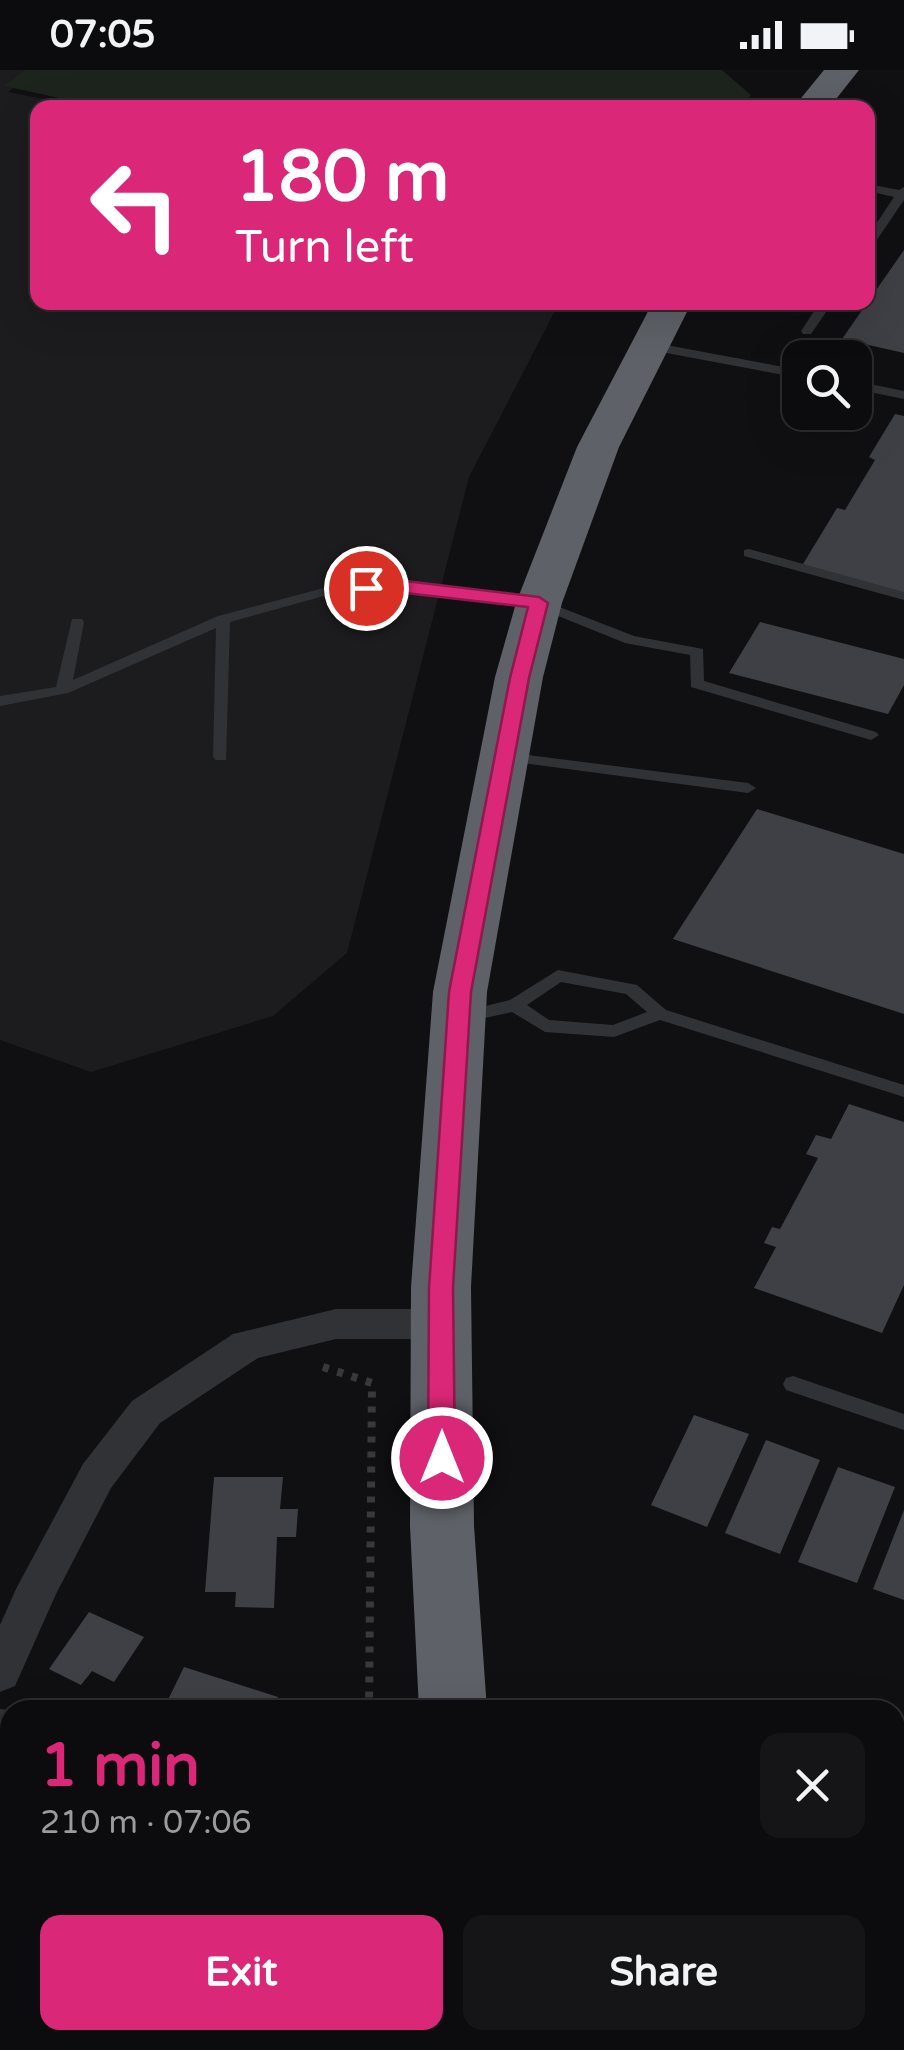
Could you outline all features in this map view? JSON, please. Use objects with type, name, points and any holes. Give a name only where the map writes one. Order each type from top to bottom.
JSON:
[{"type":"highway","points":[[816,100],[835,72]]},
{"type":"highway","points":[[451,1700],[442,1526],[442,1324],[450,1106],[460,992],[504,757],[539,603],[598,447],[669,310]]},
{"type":"street","points":[[0,1674],[36,1588],[98,1476],[146,1412],[247,1345],[336,1324],[442,1324]]},
{"type":"lane","points":[[875,189],[903,193],[875,234]]},
{"type":"lane","points":[[808,331],[822,310]]},
{"type":"lane","points":[[650,346],[782,371]]},
{"type":"lane","points":[[872,388],[904,395]]},
{"type":"lane","points":[[749,553],[904,596]]},
{"type":"lane","points":[[0,700],[63,690],[223,618],[335,589],[397,586],[539,603],[630,640],[698,652],[696,684],[871,735]]},
{"type":"lane","points":[[221,757],[223,618]]},
{"type":"lane","points":[[63,690],[77,622]]},
{"type":"lane","points":[[504,757],[748,788]]},
{"type":"lane","points":[[459,1017],[515,1004],[558,976],[631,989],[660,1014],[904,1090]]},
{"type":"lane","points":[[515,1004],[544,1026],[596,1030],[614,1031],[660,1014]]},
{"type":"lane","points":[[793,1384],[904,1422]]},
{"type":"path","points":[[316,1365],[372,1383],[369,1700]]},
{"type":"shaded area","points":[[0,70],[36,70],[8,92],[49,100],[30,100],[30,310],[555,310],[469,477],[347,953],[273,1016],[91,1072],[0,1040]]},
{"type":"shaded area","points":[[25,70],[722,70],[751,95],[748,100],[68,100],[4,86]]},
{"type":"building","points":[[904,250],[904,353],[872,346],[872,340],[842,339],[862,310],[875,310],[875,292]]},
{"type":"building","points":[[895,414],[904,416],[904,594],[800,569],[837,508],[845,510],[875,460],[869,457]]},
{"type":"building","points":[[760,622],[904,659],[904,685],[888,714],[729,673]]},
{"type":"building","points":[[757,809],[904,854],[904,1014],[673,939]]},
{"type":"building","points":[[849,1104],[904,1122],[904,1285],[882,1333],[754,1288],[776,1247],[764,1243],[772,1227],[780,1229],[818,1158],[806,1154],[816,1135],[831,1139]]},
{"type":"building","points":[[694,1415],[749,1434],[707,1527],[651,1505]]},
{"type":"building","points":[[766,1440],[820,1460],[780,1554],[725,1533]]},
{"type":"building","points":[[838,1467],[895,1487],[857,1583],[798,1562]]},
{"type":"building","points":[[214,1477],[283,1477],[280,1509],[298,1509],[296,1537],[277,1537],[274,1608],[235,1607],[236,1592],[205,1592]]},
{"type":"building","points":[[904,1510],[904,1600],[873,1589]]},
{"type":"building","points":[[89,1612],[144,1637],[114,1682],[92,1671],[81,1685],[49,1669]]},
{"type":"building","points":[[184,1667],[278,1697],[277,1700],[168,1700]]},
{"type":"route","points":[[366,588],[397,586],[539,603],[519,678],[460,992],[441,1288],[442,1458]]}]
